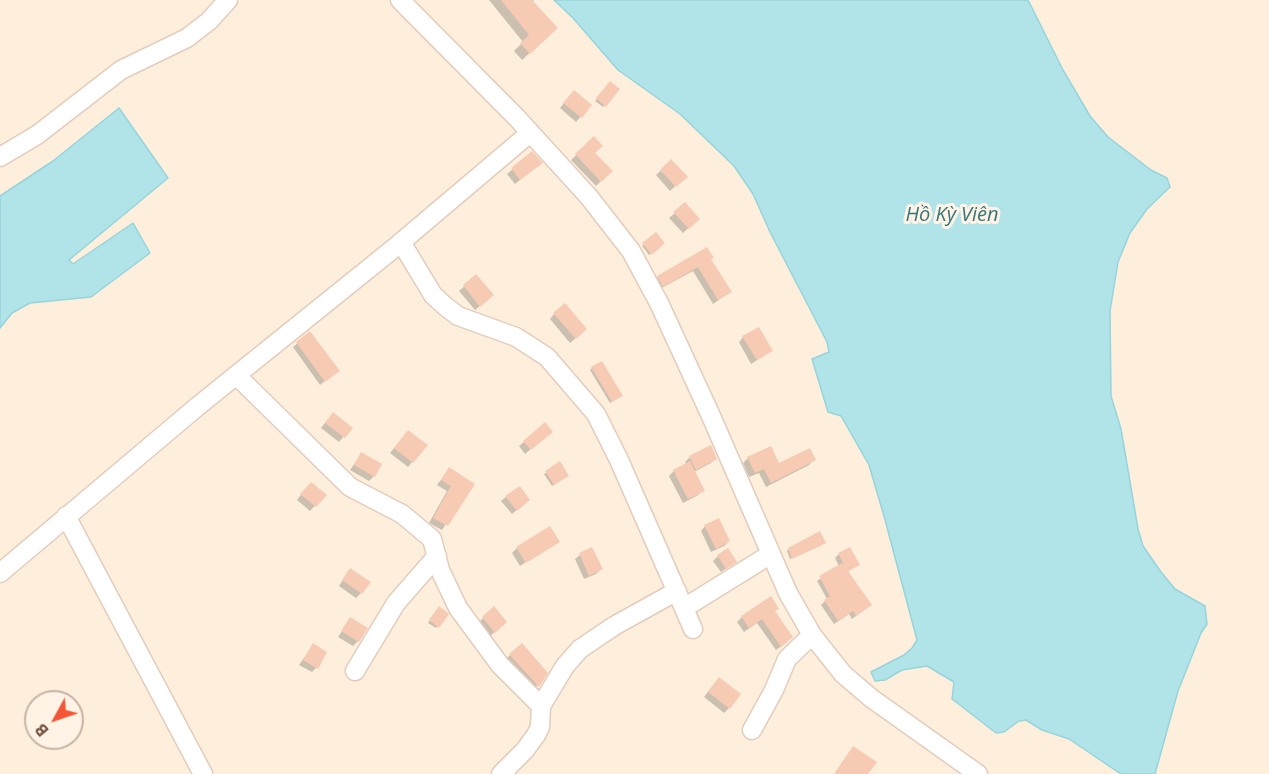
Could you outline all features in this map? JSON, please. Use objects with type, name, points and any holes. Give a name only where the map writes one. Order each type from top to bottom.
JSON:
[{"type":"street","points":[[0,157],[37,135],[120,70],[187,38],[208,21],[228,0]]},
{"type":"street","points":[[400,0],[589,197],[631,251],[659,303],[788,593],[812,635],[843,674],[871,698],[978,774]]},
{"type":"street","points":[[0,573],[530,133]]},
{"type":"street","points":[[400,243],[433,295],[445,306],[458,316],[516,337],[547,357],[596,414],[619,460],[693,629]]},
{"type":"street","points":[[236,375],[350,487],[402,514],[432,539],[440,570],[458,608],[500,665],[541,706]]},
{"type":"street","points":[[66,516],[203,774]]},
{"type":"street","points":[[684,608],[771,554]]},
{"type":"street","points":[[355,671],[396,603],[437,556]]},
{"type":"street","points":[[501,774],[525,750],[536,735],[540,727],[541,706],[565,666],[580,649],[614,626],[677,591]]},
{"type":"street","points":[[752,730],[774,690],[787,659],[812,635]]},
{"type":"water","name":"Hồ Kỳ Viên","points":[[554,0],[1028,0],[1063,70],[1090,116],[1108,137],[1151,170],[1167,178],[1170,187],[1147,209],[1130,233],[1118,262],[1110,311],[1111,396],[1121,429],[1143,546],[1175,589],[1205,606],[1207,624],[1201,633],[1178,691],[1155,774],[1121,774],[1069,739],[1042,730],[1026,720],[1019,721],[1004,732],[996,733],[952,699],[954,682],[927,666],[902,670],[885,680],[875,681],[871,672],[904,655],[917,640],[869,465],[841,416],[828,412],[812,359],[829,352],[827,342],[753,194],[734,166],[680,114],[618,70],[573,18]]},
{"type":"water","points":[[119,108],[168,178],[69,260],[73,264],[133,223],[150,253],[91,297],[30,303],[12,313],[0,328],[0,196],[53,161]]},
{"type":"building","points":[[501,0],[532,0],[558,28],[530,54],[520,43],[529,35]]},
{"type":"building","points":[[610,81],[620,89],[606,107],[596,98]]},
{"type":"building","points":[[574,90],[592,105],[582,118],[563,103]]},
{"type":"building","points":[[594,136],[603,146],[595,153],[613,171],[601,182],[575,154]]},
{"type":"building","points":[[532,151],[543,163],[520,180],[511,168]]},
{"type":"building","points":[[671,159],[688,177],[676,187],[660,170]]},
{"type":"building","points":[[685,202],[700,219],[689,229],[673,212]]},
{"type":"building","points":[[656,232],[665,243],[652,255],[642,243]]},
{"type":"building","points":[[707,247],[714,258],[711,259],[732,292],[718,300],[698,267],[663,287],[657,276]]},
{"type":"building","points":[[476,274],[494,295],[480,307],[463,285]]},
{"type":"building","points":[[565,303],[587,329],[576,339],[553,313]]},
{"type":"building","points":[[759,327],[773,351],[757,360],[742,336]]},
{"type":"building","points":[[310,331],[340,371],[325,382],[296,342]]},
{"type":"building","points":[[602,361],[623,396],[612,402],[591,367]]},
{"type":"building","points":[[333,412],[353,428],[345,438],[325,423]]},
{"type":"building","points":[[545,422],[553,432],[531,450],[523,441]]},
{"type":"building","points":[[408,430],[428,445],[413,463],[394,448]]},
{"type":"building","points":[[711,445],[717,459],[696,470],[689,456]]},
{"type":"building","points":[[771,446],[779,463],[810,448],[816,460],[771,483],[764,469],[755,473],[747,457]]},
{"type":"building","points":[[361,452],[382,464],[375,477],[354,465]]},
{"type":"building","points":[[560,461],[569,476],[554,485],[545,471]]},
{"type":"building","points":[[690,461],[705,491],[688,499],[673,470]]},
{"type":"building","points":[[449,467],[475,484],[448,526],[433,518],[451,486],[441,480]]},
{"type":"building","points":[[311,482],[327,495],[316,507],[300,494]]},
{"type":"building","points":[[520,486],[530,500],[517,511],[505,496]]},
{"type":"building","points":[[719,518],[730,541],[716,549],[704,525]]},
{"type":"building","points":[[550,526],[560,542],[526,563],[516,547]]},
{"type":"building","points":[[820,531],[826,543],[792,559],[788,548]]},
{"type":"building","points":[[592,547],[603,569],[589,576],[579,553]]},
{"type":"building","points":[[850,547],[860,565],[848,571],[872,605],[856,616],[853,611],[838,621],[824,600],[830,596],[819,576],[842,563],[844,565],[838,553]]},
{"type":"building","points":[[728,548],[737,562],[726,569],[717,555]]},
{"type":"building","points":[[350,568],[371,582],[362,594],[342,580]]},
{"type":"building","points":[[771,596],[779,609],[775,611],[793,637],[781,647],[762,619],[749,628],[741,616]]},
{"type":"building","points":[[439,606],[449,614],[439,628],[429,620]]},
{"type":"building","points":[[494,606],[507,622],[495,633],[482,617]]},
{"type":"building","points":[[350,617],[368,628],[359,642],[341,631]]},
{"type":"building","points":[[313,643],[327,652],[318,669],[303,660]]},
{"type":"building","points":[[522,643],[548,673],[539,687],[509,654]]},
{"type":"building","points":[[719,677],[741,694],[730,709],[708,692]]},
{"type":"building","points":[[853,746],[877,762],[868,774],[834,774]]}]
